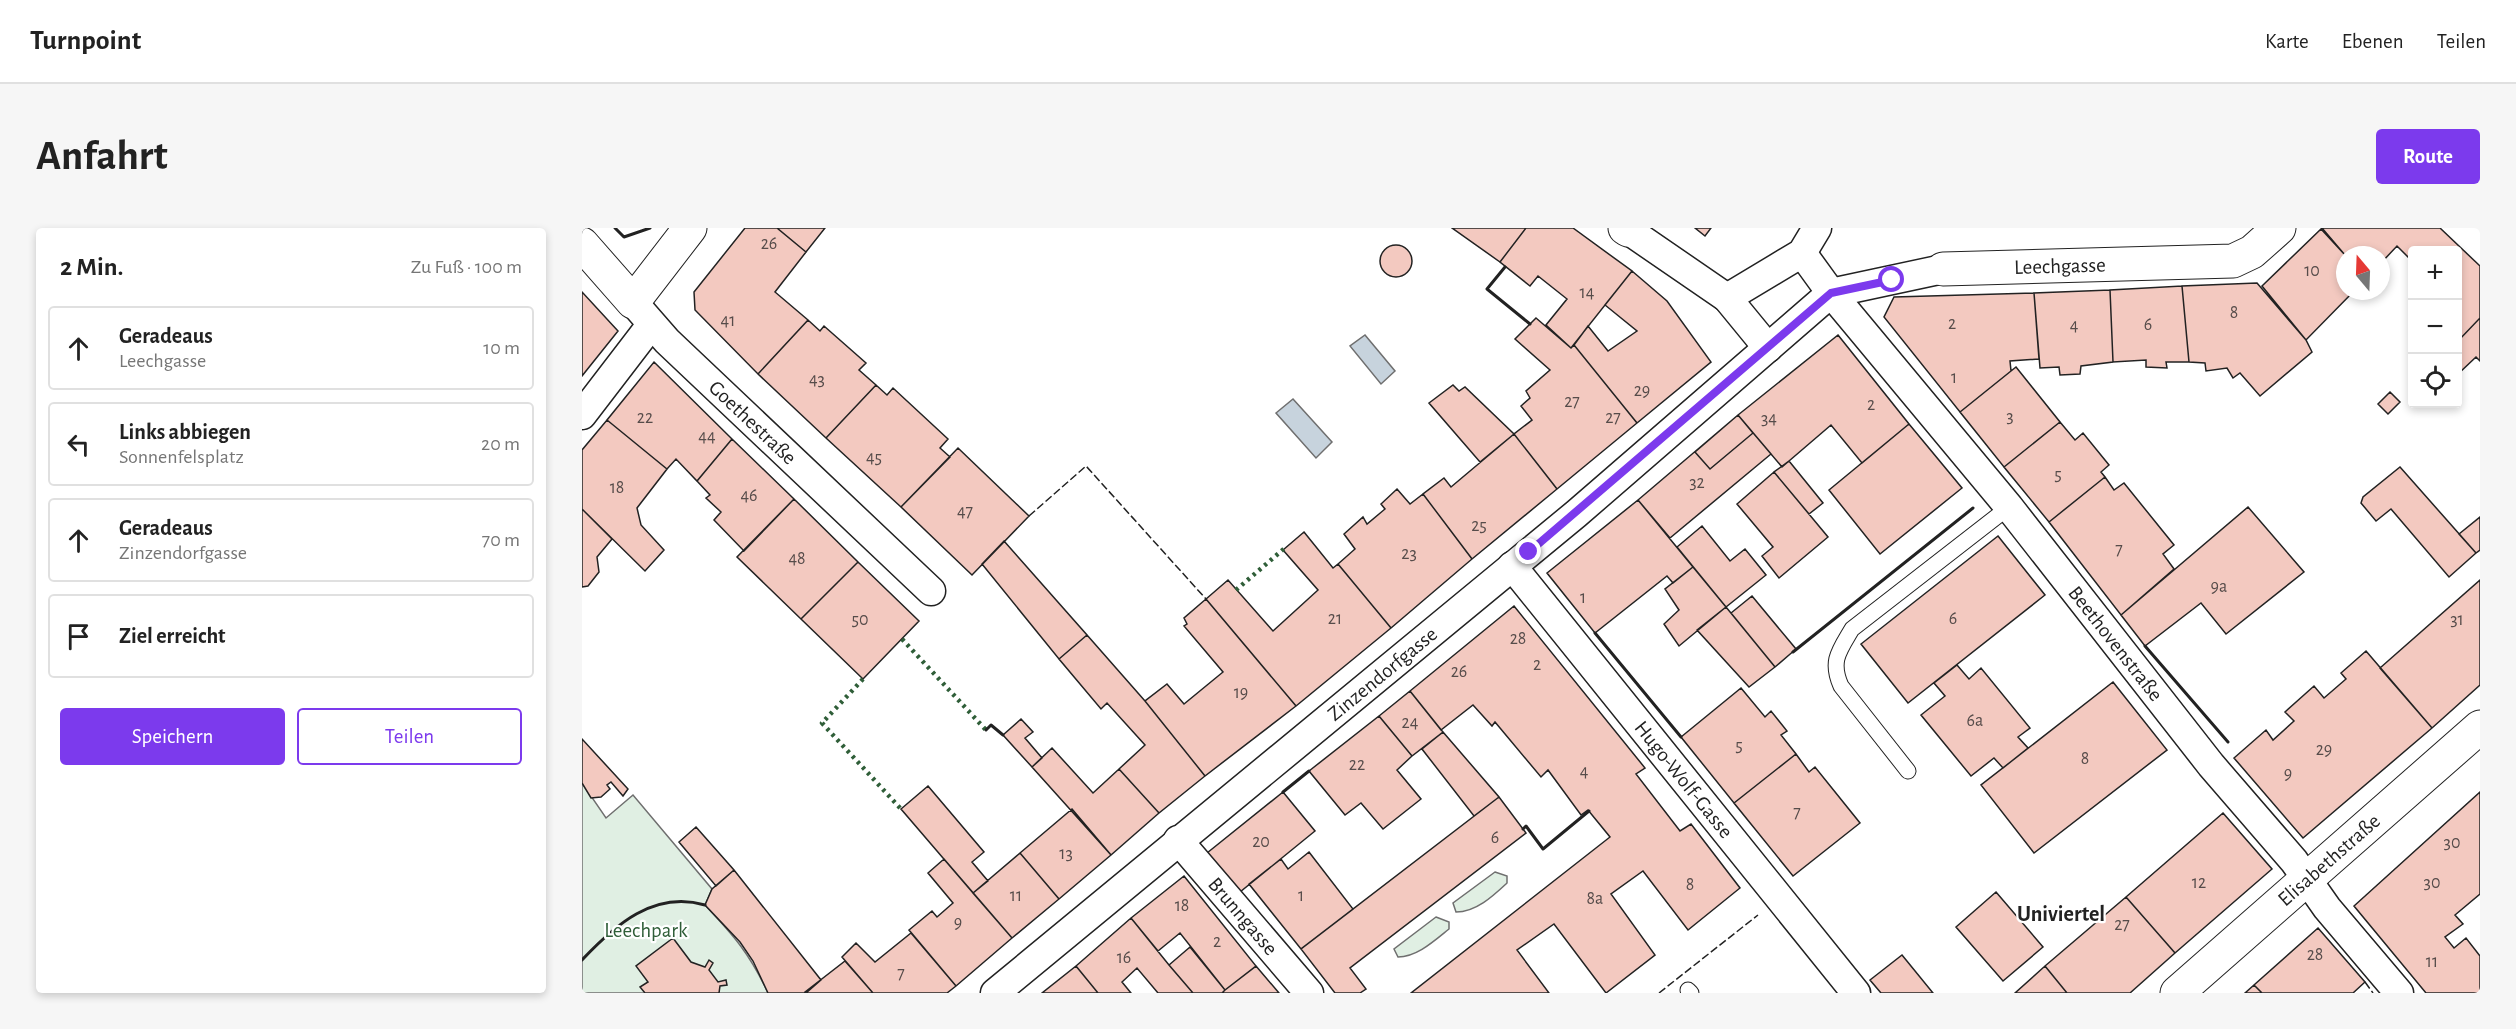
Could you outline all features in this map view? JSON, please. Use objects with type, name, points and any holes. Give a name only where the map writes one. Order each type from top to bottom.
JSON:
[{"type":"street","points":[[582,415],[690,228]]},
{"type":"street","points":[[1727,298],[1802,253],[1817,228]]},
{"type":"street","name":"Leechgasse","points":[[1831,293],[1943,269],[2233,261],[2252,252],[2279,228]]},
{"type":"street","points":[[1627,229],[1727,298],[1768,348]]},
{"type":"street","name":"Goethestraße","points":[[582,244],[642,314],[931,591]]},
{"type":"street","name":"Beethovenstraße","points":[[1802,253],[1831,293],[2008,507],[2211,765],[2399,993]]},
{"type":"street","name":"Zinzendorfgasse","points":[[995,993],[1512,566],[1831,293]]},
{"type":"street","name":"Hugo-Wolf-Gasse","points":[[1512,566],[1856,993]]},
{"type":"street","name":"Elisabethstraße","points":[[2177,993],[2480,727]]},
{"type":"street","name":"Brunngasse","points":[[1178,840],[1309,993]]},
{"type":"lane","points":[[1908,771],[1841,686],[1834,670],[1839,650],[1852,629],[2008,507]]},
{"type":"green space","name":"Leechpark","points":[[582,783],[606,818],[633,795],[712,889],[705,905],[741,946],[768,993],[582,993]]},
{"type":"green space","points":[[1495,872],[1507,876],[1507,883],[1477,906],[1456,912],[1453,903]]},
{"type":"green space","points":[[1436,917],[1449,922],[1449,929],[1419,951],[1398,957],[1394,949]]},
{"type":"shaded area","points":[[1365,335],[1395,371],[1381,384],[1350,346]]},
{"type":"shaded area","points":[[1293,399],[1332,442],[1316,458],[1276,413]]},
{"type":"building","points":[[745,228],[777,228],[806,252],[775,292],[808,320],[758,374],[695,310],[694,292]]},
{"type":"building","points":[[777,228],[825,228],[806,252]]},
{"type":"building","points":[[1452,228],[1526,228],[1500,262]]},
{"type":"building","points":[[1526,228],[1573,228],[1632,271],[1571,348],[1546,325],[1567,299],[1538,276],[1530,286],[1500,262]]},
{"type":"building","points":[[1695,228],[1711,228],[1705,236]]},
{"type":"building","points":[[2322,228],[2440,228],[2459,246],[2408,246],[2408,257],[2397,246],[2390,253],[2390,246],[2337,246]]},
{"type":"building","points":[[2321,229],[2337,246],[2336,300],[2345,300],[2306,340],[2262,286]]},
{"type":"building","points":[[1396,245],[1407,250],[1412,261],[1407,272],[1396,277],[1385,272],[1380,261],[1385,250]]},
{"type":"building","points":[[2462,249],[2480,266],[2480,318],[2462,337]]},
{"type":"building","points":[[1632,271],[1667,301],[1711,362],[1637,423],[1574,345],[1588,326],[1608,351],[1637,331],[1605,305]]},
{"type":"building","points":[[2257,283],[2306,340],[2312,352],[2260,396],[2240,373],[2233,378],[2227,368],[2206,371],[2205,363],[2189,362],[2182,286]]},
{"type":"building","points":[[2182,286],[2189,362],[2166,362],[2167,368],[2146,367],[2146,360],[2113,362],[2110,290]]},
{"type":"building","points":[[2110,290],[2113,362],[2081,366],[2080,374],[2060,375],[2059,367],[2040,368],[2034,293]]},
{"type":"building","points":[[582,292],[618,331],[582,376]]},
{"type":"building","points":[[2034,293],[2039,359],[2010,361],[2011,371],[1960,412],[1884,317],[1894,297]]},
{"type":"building","points":[[1536,318],[1571,348],[1574,345],[1637,423],[1557,489],[1514,434],[1532,420],[1521,406],[1530,398],[1526,391],[1550,370],[1515,339]]},
{"type":"building","points":[[2480,318],[2480,361],[2476,357],[2462,370],[2462,354],[2462,337]]},
{"type":"building","points":[[808,320],[820,331],[824,326],[866,363],[859,370],[876,385],[826,438],[758,374]]},
{"type":"building","points":[[1838,335],[1909,424],[1862,463],[1831,425],[1782,467],[1738,415]]},
{"type":"building","points":[[654,362],[732,439],[697,481],[676,459],[667,469],[607,420]]},
{"type":"building","points":[[2016,367],[2060,422],[2004,467],[1960,412]]},
{"type":"building","points":[[876,385],[887,395],[893,388],[948,439],[940,448],[950,457],[901,507],[826,438]]},
{"type":"building","points":[[1453,385],[1459,391],[1465,387],[1514,434],[1480,462],[1429,403]]},
{"type":"building","points":[[2390,392],[2400,402],[2388,414],[2378,404]]},
{"type":"building","points":[[1738,415],[1771,454],[1670,538],[1638,500]]},
{"type":"building","points":[[1738,415],[1753,433],[1710,469],[1695,452]]},
{"type":"building","points":[[607,420],[667,469],[637,508],[641,525],[664,550],[645,571],[582,509],[582,450]]},
{"type":"building","points":[[2060,422],[2075,440],[2083,433],[2109,465],[2101,472],[2105,477],[2049,522],[2004,467]]},
{"type":"building","points":[[1909,424],[1962,488],[1880,554],[1829,490]]},
{"type":"building","points":[[1514,434],[1557,489],[1472,559],[1423,494],[1444,478],[1451,487]]},
{"type":"building","points":[[732,439],[794,499],[744,551],[714,520],[721,512],[706,498],[710,495],[697,481]]},
{"type":"building","points":[[958,448],[1029,516],[972,575],[901,507]]},
{"type":"building","points":[[1789,461],[1823,503],[1809,514],[1774,472]]},
{"type":"building","points":[[2400,467],[2476,553],[2449,577],[2391,509],[2376,521],[2361,503],[2363,497]]},
{"type":"building","points":[[1774,472],[1828,537],[1779,578],[1762,556],[1773,547],[1737,504]]},
{"type":"building","points":[[2105,477],[2114,490],[2124,483],[2174,545],[2163,554],[2174,569],[2121,615],[2049,522]]},
{"type":"building","points":[[1397,489],[1410,504],[1423,494],[1472,559],[1391,628],[1338,564],[1355,549],[1344,534],[1363,517],[1367,524],[1385,509],[1381,504]]},
{"type":"building","points":[[794,499],[858,562],[801,619],[737,557]]},
{"type":"building","points":[[1638,500],[1693,567],[1673,583],[1667,576],[1595,633],[1547,573]]},
{"type":"building","points":[[2248,507],[2304,572],[2226,634],[2201,603],[2145,646],[2121,615]]},
{"type":"building","points":[[582,509],[612,539],[597,557],[599,572],[588,586],[582,587]]},
{"type":"building","points":[[2480,517],[2480,550],[2476,553],[2459,534]]},
{"type":"building","points":[[1702,526],[1730,561],[1745,549],[1766,575],[1726,607],[1677,547]]},
{"type":"building","points":[[1304,532],[1333,568],[1338,564],[1391,628],[1296,706],[1206,599],[1228,580],[1273,631],[1318,590],[1283,550]]},
{"type":"building","points":[[1998,536],[2045,595],[1908,703],[1861,644]]},
{"type":"building","points":[[1004,541],[1087,635],[1059,659],[982,564]]},
{"type":"building","points":[[858,562],[919,621],[863,679],[801,619]]},
{"type":"building","points":[[1693,567],[1726,607],[1679,646],[1664,624],[1679,610],[1665,589]]},
{"type":"building","points":[[2480,580],[2480,685],[2432,728],[2380,668]]},
{"type":"building","points":[[1752,596],[1796,649],[1775,667],[1731,613]]},
{"type":"building","points":[[1206,599],[1296,706],[1205,776],[1145,701],[1167,684],[1184,704],[1223,672],[1184,626],[1187,624],[1184,618]]},
{"type":"building","points":[[1514,606],[1645,768],[1636,774],[1680,831],[1691,824],[1740,888],[1688,930],[1643,871],[1611,894],[1655,955],[1606,993],[1554,924],[1517,950],[1549,993],[1411,993],[1610,837],[1588,810],[1581,815],[1548,770],[1541,777],[1495,722],[1492,726],[1473,705],[1441,730],[1410,691]]},
{"type":"building","points":[[1726,607],[1775,667],[1749,687],[1697,630]]},
{"type":"building","points":[[1087,635],[1145,701],[1205,776],[1159,813],[1119,769],[1145,745],[1107,703],[1101,709],[1059,659]]},
{"type":"building","points":[[2366,651],[2432,728],[2303,838],[2234,758],[2266,730],[2273,740],[2294,721],[2285,712],[2314,686],[2324,698],[2346,679],[2341,673]]},
{"type":"building","points":[[1957,665],[1969,679],[1981,668],[2030,728],[2018,737],[2028,748],[2003,768],[1994,758],[1971,776],[1921,715],[1945,696],[1934,683]]},
{"type":"building","points":[[2113,682],[2167,750],[2034,853],[1981,785]]},
{"type":"building","points":[[1741,688],[1765,717],[1771,711],[1787,731],[1781,735],[1796,754],[1734,803],[1681,737]]},
{"type":"building","points":[[1410,691],[1443,732],[1412,756],[1379,716]]},
{"type":"building","points":[[1379,716],[1412,756],[1397,770],[1421,799],[1383,829],[1361,803],[1345,815],[1309,771]]},
{"type":"building","points":[[1021,719],[1033,732],[1025,738],[1042,758],[1032,767],[1003,735]]},
{"type":"building","points":[[1443,732],[1499,797],[1474,816],[1422,749]]},
{"type":"building","points":[[582,739],[628,789],[623,796],[611,782],[607,785],[610,789],[601,797],[591,798],[582,783]]},
{"type":"building","points":[[1052,748],[1093,793],[1119,769],[1159,813],[1111,855],[1032,767]]},
{"type":"building","points":[[1796,754],[1809,772],[1815,767],[1860,823],[1793,876],[1734,803]]},
{"type":"building","points":[[928,786],[984,852],[972,862],[988,881],[973,893],[901,809]]},
{"type":"building","points":[[1283,792],[1315,831],[1240,892],[1207,853]]},
{"type":"building","points":[[2480,792],[2480,894],[2455,915],[2463,924],[2445,937],[2454,948],[2466,938],[2480,956],[2480,993],[2426,993],[2354,906]]},
{"type":"building","points":[[1499,797],[1526,833],[1350,968],[1366,989],[1360,993],[1335,993],[1301,949]]},
{"type":"building","points":[[1072,809],[1111,855],[1059,899],[1020,853]]},
{"type":"building","points":[[2223,813],[2272,869],[2175,953],[2126,897]]},
{"type":"building","points":[[696,827],[734,870],[716,886],[679,842]]},
{"type":"building","points":[[1309,852],[1353,909],[1301,949],[1249,884],[1281,859],[1288,869]]},
{"type":"building","points":[[1020,853],[1059,899],[1012,938],[973,893]]},
{"type":"building","points":[[944,859],[1012,938],[956,986],[909,930],[932,911],[937,917],[953,903],[928,873]]},
{"type":"building","points":[[734,870],[821,980],[806,993],[768,993],[753,961],[740,942],[705,905],[712,889]]},
{"type":"building","points":[[1184,876],[1256,966],[1225,990],[1180,933],[1158,951],[1131,918]]},
{"type":"building","points":[[1996,892],[2043,947],[2003,981],[1956,927]]},
{"type":"building","points":[[2126,897],[2175,953],[2130,993],[2067,993],[2045,966]]},
{"type":"building","points":[[1131,918],[1193,993],[1158,993],[1137,968],[1122,982],[1131,993],[1098,993],[1076,966]]},
{"type":"building","points":[[2318,928],[2365,982],[2353,993],[2262,993],[2254,985]]},
{"type":"building","points":[[911,933],[956,986],[947,993],[873,993],[842,957],[856,943],[875,962]]},
{"type":"building","points":[[673,938],[691,962],[705,967],[709,960],[713,963],[709,970],[718,982],[726,980],[727,985],[720,986],[719,993],[645,993],[640,987],[648,982],[636,966]]},
{"type":"building","points":[[1190,947],[1225,990],[1222,993],[1193,993],[1169,965]]},
{"type":"building","points":[[1902,955],[1933,993],[1881,993],[1870,980]]},
{"type":"building","points":[[845,961],[873,993],[805,992]]},
{"type":"building","points":[[1076,966],[1098,993],[1042,993]]},
{"type":"building","points":[[1256,966],[1279,993],[1222,993],[1225,990]]},
{"type":"building","points":[[2045,966],[2067,993],[2015,993]]},
{"type":"building","points":[[2254,985],[2262,993],[2245,993]]},
{"type":"hedge","points":[[1236,590],[1286,547]]},
{"type":"hedge","points":[[902,639],[986,730]]},
{"type":"hedge","points":[[863,679],[822,723],[901,809]]},
{"type":"fence","points":[[1029,516],[1086,466],[1206,599]]},
{"type":"fence","points":[[1659,993],[1758,915]]},
{"type":"fence","points":[[2365,982],[2373,993]]},
{"type":"wall","points":[[615,228],[624,237],[650,228]]},
{"type":"wall","points":[[1505,267],[1487,289],[1530,324]]},
{"type":"wall","points":[[1793,652],[1973,508]]},
{"type":"wall","points":[[1595,633],[1681,737]]},
{"type":"wall","points":[[2145,646],[2228,742]]},
{"type":"wall","points":[[986,730],[991,725],[1003,735]]},
{"type":"wall","points":[[1283,792],[1309,771]]},
{"type":"wall","points":[[1523,829],[1526,826],[1543,849],[1589,811]]},
{"type":"wall","points":[[582,960],[622,923],[652,907],[669,902],[705,905]]},
{"type":"district","name":"Univiertel","points":[[2061,914]]},
{"type":"route","points":[[1529,552],[1737,376],[1831,293],[1892,280]]}]
